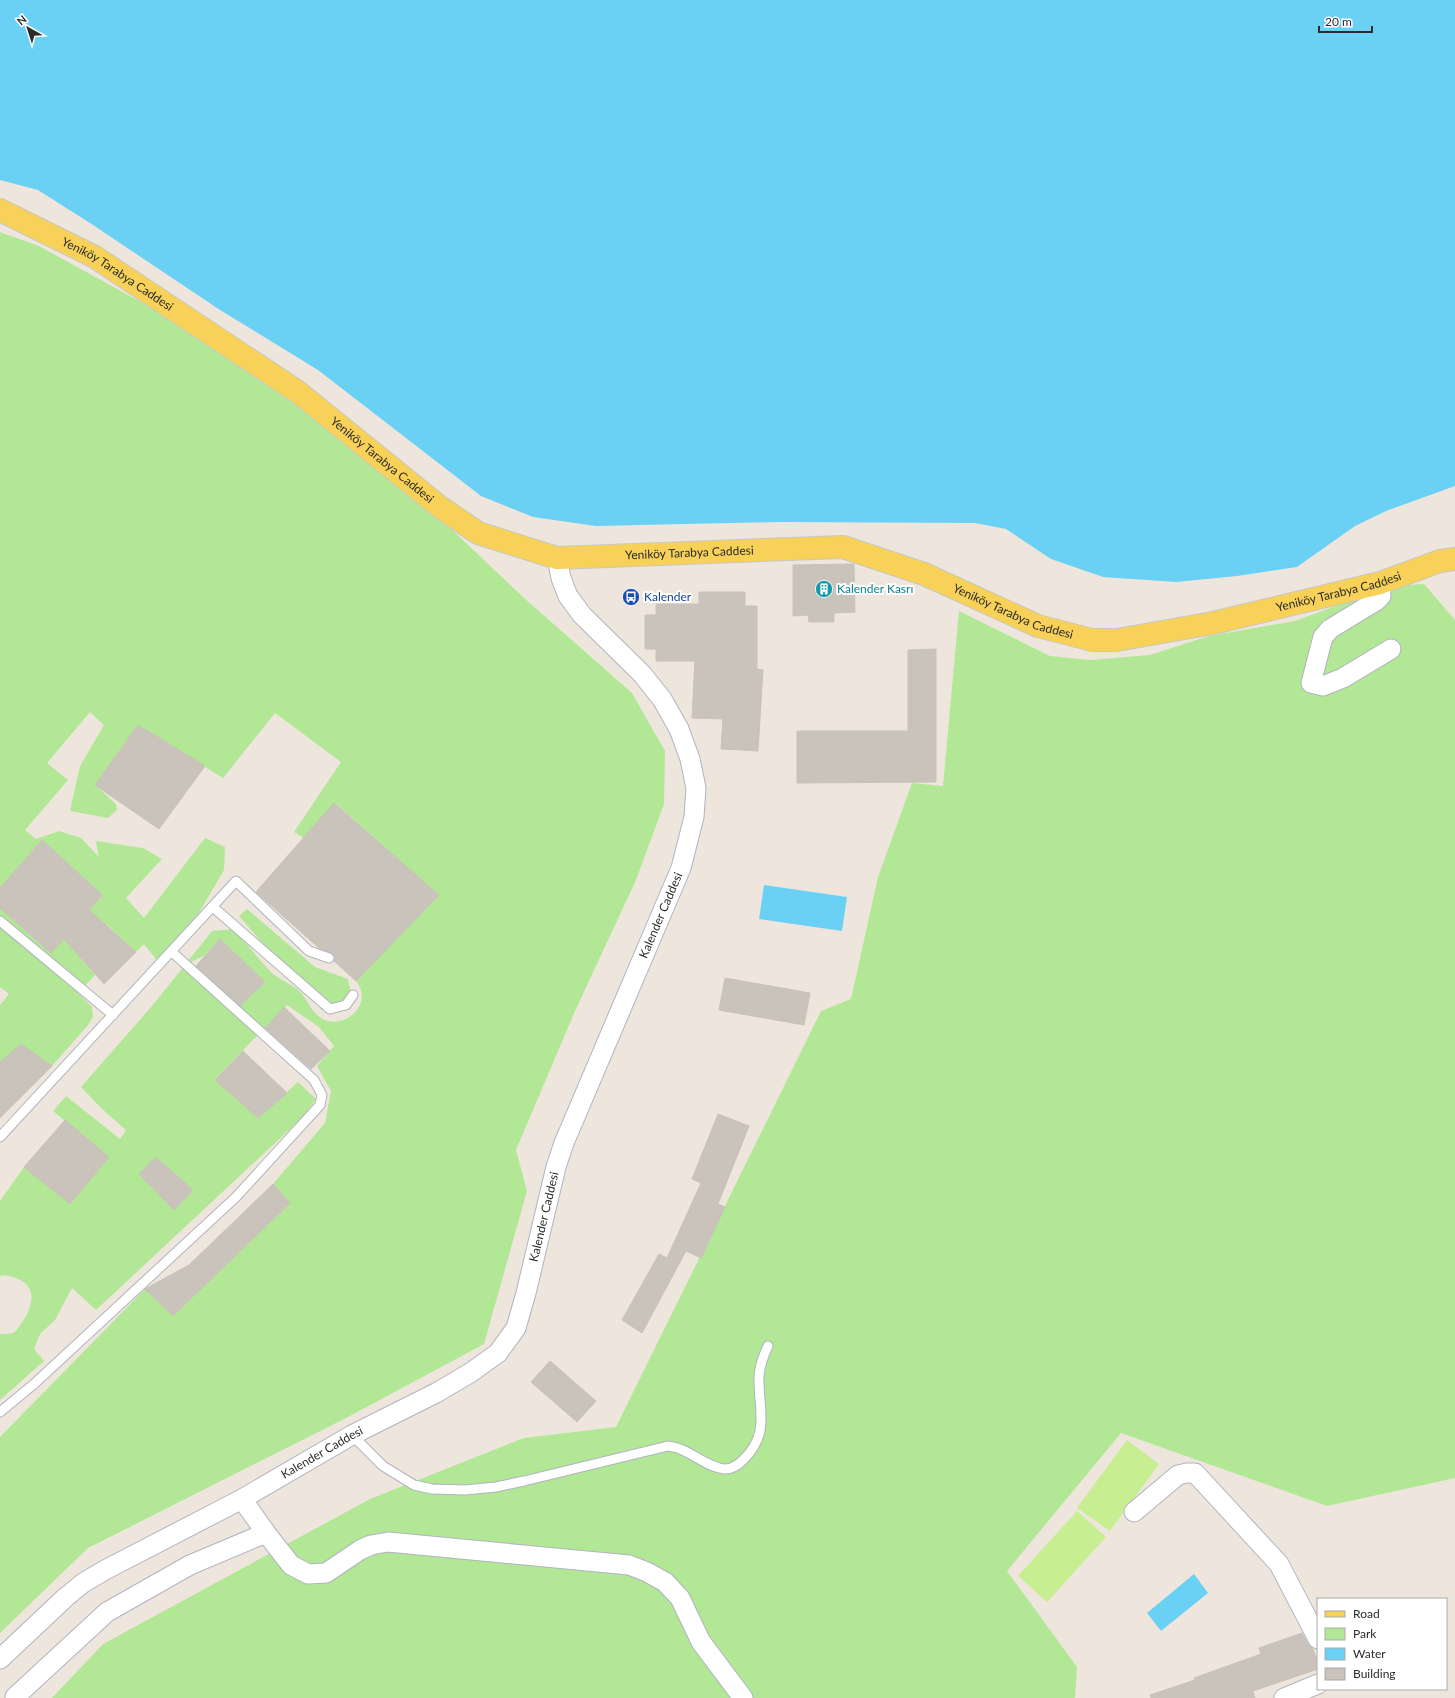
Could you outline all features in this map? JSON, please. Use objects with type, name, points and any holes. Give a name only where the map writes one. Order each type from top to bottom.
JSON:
[{"type":"main road","name":"Yeniköy Tarabya Caddesi","points":[[0,210],[95,257],[292,387],[440,507],[478,533],[557,558],[843,547],[924,574],[1038,626],[1092,640],[1117,640],[1213,623],[1380,583],[1440,561],[1455,559]]},
{"type":"street","name":"Kalender Caddesi","points":[[0,1659],[83,1583],[105,1570],[242,1499],[352,1435],[470,1373],[498,1353],[516,1328],[526,1293],[556,1167],[564,1144],[681,868],[689,843],[694,817],[696,788],[690,759],[679,729],[662,699],[642,674],[582,615],[568,596],[561,578],[557,558]]},
{"type":"street","points":[[1380,583],[1381,596],[1376,601],[1330,629],[1323,637],[1311,684],[1323,686],[1343,678],[1391,649]]},
{"type":"street","points":[[1134,1512],[1178,1475],[1195,1473],[1279,1564],[1317,1637]]},
{"type":"street","points":[[242,1499],[291,1565],[308,1574],[326,1573],[360,1550],[371,1545],[388,1542],[629,1565],[647,1572],[665,1582],[680,1598],[701,1642],[743,1698]]},
{"type":"street","points":[[15,1697],[107,1612],[190,1565],[266,1533]]},
{"type":"street","points":[[1284,1698],[1317,1684]]},
{"type":"lane","points":[[0,1137],[214,907],[236,881],[309,951],[328,958]]},
{"type":"lane","points":[[214,907],[330,1009],[346,1005],[354,995]]},
{"type":"lane","points":[[0,921],[113,1016]]},
{"type":"lane","points":[[0,1412],[34,1384],[236,1197],[320,1105],[322,1095],[314,1080],[172,952]]},
{"type":"lane","points":[[352,1435],[383,1466],[397,1476],[414,1485],[432,1489],[465,1490],[496,1487],[668,1446],[679,1448],[713,1466],[725,1469],[737,1466],[750,1453],[758,1440],[762,1422],[759,1377],[760,1367],[768,1346]]},
{"type":"green space","points":[[0,232],[39,246],[219,345],[389,470],[524,598],[632,693],[665,751],[664,804],[636,880],[575,1011],[516,1150],[527,1191],[484,1344],[348,1417],[88,1548],[0,1633],[0,1437],[145,1289],[173,1316],[290,1203],[273,1184],[325,1123],[331,1091],[317,1066],[334,1046],[319,1027],[287,1005],[215,1079],[258,1118],[298,1082],[316,1099],[303,1117],[96,1310],[72,1288],[55,1320],[40,1334],[34,1349],[44,1361],[0,1400],[0,1334],[13,1333],[17,1329],[29,1309],[31,1296],[27,1285],[22,1281],[4,1275],[0,1276],[0,1201],[24,1167],[70,1204],[109,1157],[53,1111],[66,1096],[120,1139],[126,1130],[101,1108],[81,1087],[152,1006],[185,965],[194,968],[240,1006],[265,982],[220,939],[204,956],[185,964],[212,931],[234,929],[272,973],[302,994],[318,1016],[330,1021],[338,1021],[347,1019],[359,1007],[362,998],[361,990],[356,981],[439,895],[335,803],[304,838],[294,832],[341,762],[275,713],[223,778],[138,725],[95,785],[116,804],[117,810],[108,818],[70,811],[80,766],[104,725],[90,712],[47,763],[68,780],[25,830],[36,839],[59,831],[81,838],[99,857],[96,841],[143,848],[162,859],[126,898],[144,918],[205,838],[225,847],[224,870],[189,930],[160,964],[144,944],[136,952],[106,924],[77,954],[95,975],[78,993],[92,1007],[93,1017],[88,1025],[52,1066],[21,1044],[0,1062],[0,1005],[9,994],[0,987],[0,908],[51,953],[102,895],[42,840],[0,888]],"holes":[[[156,1157],[193,1190],[174,1210],[139,1174]]]},
{"type":"green space","points":[[1424,584],[1455,620],[1455,1478],[1327,1506],[1121,1433],[1007,1571],[1077,1667],[1075,1698],[52,1698],[103,1644],[370,1499],[524,1438],[616,1427],[821,1011],[851,999],[878,877],[912,783],[943,786],[959,611],[1050,656],[1090,660],[1150,655],[1209,636],[1295,621],[1390,586]]},
{"type":"green space","points":[[247,909],[315,967],[348,979],[352,999],[339,1011],[321,1010],[317,993],[306,981],[291,976],[239,916]]},
{"type":"green space","points":[[1127,1440],[1159,1464],[1110,1531],[1077,1508]]},
{"type":"green space","points":[[1077,1511],[1106,1537],[1047,1602],[1018,1576]]},
{"type":"water","points":[[0,0],[1455,0],[1455,486],[1386,511],[1355,526],[1297,567],[1237,576],[1176,582],[1103,577],[1051,559],[1006,529],[975,523],[780,522],[596,526],[533,517],[481,496],[318,370],[220,310],[38,190],[0,180]]},
{"type":"water","points":[[764,885],[847,897],[842,931],[759,919]]},
{"type":"water","points":[[1194,1574],[1208,1593],[1161,1631],[1147,1613]]},
{"type":"building","name":"Kalender Kasrı","points":[[854,564],[855,612],[834,613],[834,622],[809,622],[808,615],[793,616],[793,565]]},
{"type":"building","points":[[699,592],[745,592],[745,606],[757,606],[757,669],[763,670],[758,751],[721,749],[723,719],[692,718],[695,661],[656,661],[656,649],[645,649],[645,615],[656,615],[656,604],[699,604]]},
{"type":"building","points":[[936,649],[936,782],[797,783],[797,731],[908,731],[908,650]]},
{"type":"building","points":[[138,725],[205,766],[159,829],[95,785]]},
{"type":"building","points":[[334,803],[439,895],[356,981],[334,961],[335,957],[333,954],[319,948],[256,892]]},
{"type":"building","points":[[42,840],[102,895],[89,910],[136,952],[104,984],[64,939],[51,953],[0,908],[0,888]]},
{"type":"building","points":[[220,939],[265,982],[240,1006],[196,966]]},
{"type":"building","points":[[725,978],[810,993],[804,1025],[719,1010]]},
{"type":"building","points":[[284,1007],[330,1051],[311,1069],[265,1028]]},
{"type":"building","points":[[21,1044],[52,1066],[0,1118],[0,1062]]},
{"type":"building","points":[[243,1051],[287,1093],[258,1118],[215,1080]]},
{"type":"building","points":[[718,1114],[749,1126],[718,1204],[725,1207],[701,1258],[686,1251],[642,1333],[622,1320],[659,1254],[667,1258],[701,1183],[692,1179]]},
{"type":"building","points":[[65,1120],[109,1157],[70,1204],[24,1167]]},
{"type":"building","points":[[156,1157],[193,1190],[174,1210],[139,1174]]},
{"type":"building","points":[[273,1184],[290,1203],[173,1316],[145,1289],[189,1265]]},
{"type":"building","points":[[550,1361],[596,1401],[577,1422],[531,1382]]},
{"type":"building","points":[[1302,1633],[1308,1644],[1313,1649],[1317,1660],[1317,1669],[1253,1691],[1255,1698],[1151,1698],[1150,1695],[1195,1680],[1194,1678],[1261,1654],[1259,1648]]},
{"type":"place","name":"Kalender Kasrı","points":[[824,589]]},
{"type":"place","name":"Kalender","points":[[631,597]]}]
